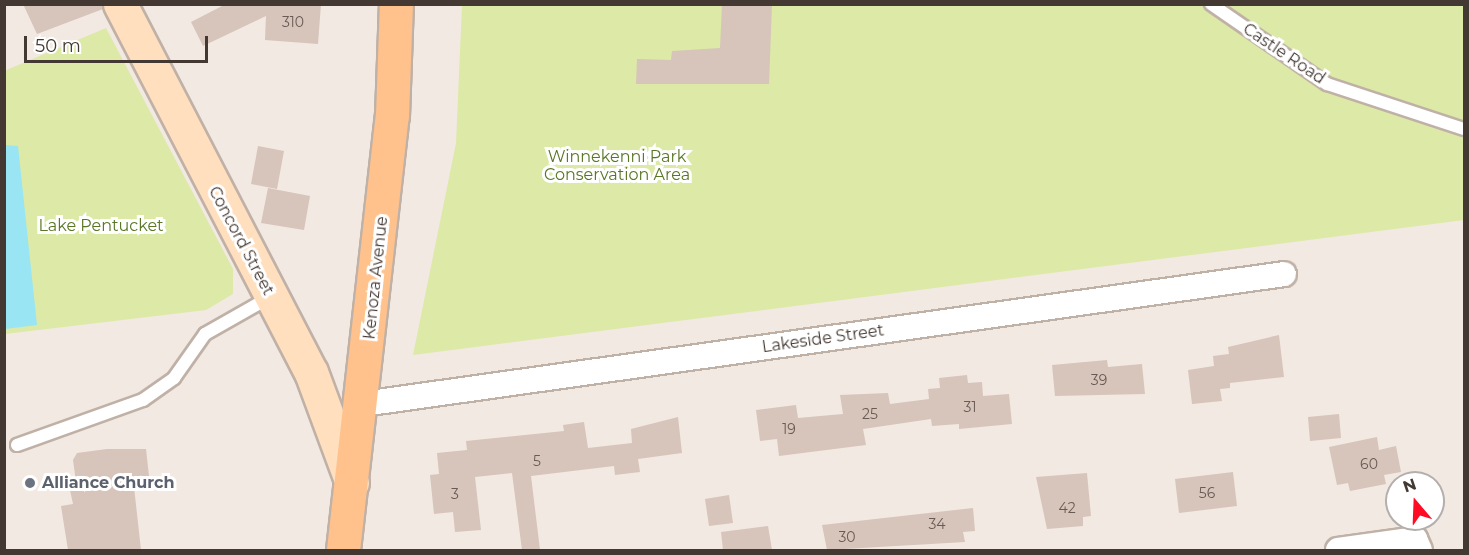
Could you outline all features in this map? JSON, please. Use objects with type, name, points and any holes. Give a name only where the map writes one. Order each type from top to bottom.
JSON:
[{"type":"main road","name":"Concord Street","points":[[120,4],[311,372],[352,483]]},
{"type":"main road","name":"Kenoza Avenue","points":[[343,550],[363,404],[392,116],[396,4]]},
{"type":"street","name":"Lakeside Street","points":[[363,404],[1284,274]]},
{"type":"street","points":[[1338,550],[1417,545]]},
{"type":"lane","name":"Castle Road","points":[[1211,4],[1327,84],[1464,129]]},
{"type":"lane","points":[[18,445],[143,400],[174,378],[205,334],[271,296]]},
{"type":"green space","name":"Winnekenni Park Conservation Area","points":[[462,5],[1464,5],[1464,220],[413,355],[456,143]]},
{"type":"green space","name":"Lake Pentucket","points":[[106,28],[233,269],[233,294],[206,310],[5,334],[4,71]]},
{"type":"water","points":[[5,145],[18,146],[37,325],[5,329]]},
{"type":"building","points":[[23,4],[101,4],[103,9],[37,34]]},
{"type":"building","points":[[226,4],[321,4],[318,44],[265,40],[266,16],[203,46],[191,22]]},
{"type":"building","points":[[722,4],[772,4],[769,84],[636,84],[637,59],[671,60],[672,51],[720,48]]},
{"type":"building","points":[[258,146],[284,151],[277,189],[251,184]]},
{"type":"building","points":[[268,188],[310,196],[304,230],[261,223]]},
{"type":"building","points":[[1279,335],[1284,377],[1230,383],[1230,388],[1220,389],[1222,401],[1192,404],[1188,370],[1214,366],[1213,356],[1229,354],[1228,347]]},
{"type":"building","points":[[1107,360],[1108,367],[1142,364],[1145,394],[1055,396],[1052,365]]},
{"type":"building","points":[[967,375],[968,383],[982,382],[983,396],[1009,394],[1012,424],[959,429],[959,424],[932,426],[931,419],[863,429],[866,445],[779,456],[777,439],[760,441],[756,410],[796,405],[798,418],[843,414],[840,395],[888,393],[890,404],[929,399],[928,389],[940,388],[939,378]]},
{"type":"building","points":[[1339,414],[1341,438],[1310,441],[1308,417]]},
{"type":"building","points":[[678,417],[682,453],[638,459],[640,472],[615,475],[614,466],[531,476],[540,550],[522,550],[512,473],[475,477],[481,530],[455,532],[453,512],[434,514],[430,475],[439,474],[437,453],[467,450],[466,441],[564,431],[563,425],[584,422],[588,448],[632,443],[631,429]]},
{"type":"building","points":[[1377,437],[1379,450],[1396,446],[1401,471],[1385,471],[1385,484],[1350,491],[1348,483],[1337,485],[1329,447]]},
{"type":"building","points":[[107,449],[146,449],[150,485],[134,487],[141,550],[68,550],[61,506],[73,504],[70,490],[77,489],[73,460],[77,453]]},
{"type":"building","points":[[1233,472],[1237,506],[1179,513],[1175,479]]},
{"type":"building","points":[[1087,473],[1091,516],[1083,517],[1083,526],[1047,529],[1036,477]]},
{"type":"building","points":[[729,495],[733,523],[709,526],[705,499]]},
{"type":"building","points":[[973,508],[975,531],[963,532],[965,542],[827,550],[822,525]]},
{"type":"building","points":[[768,526],[772,550],[723,550],[721,532]]},
{"type":"place","name":"Alliance Church","points":[[30,483]]}]
